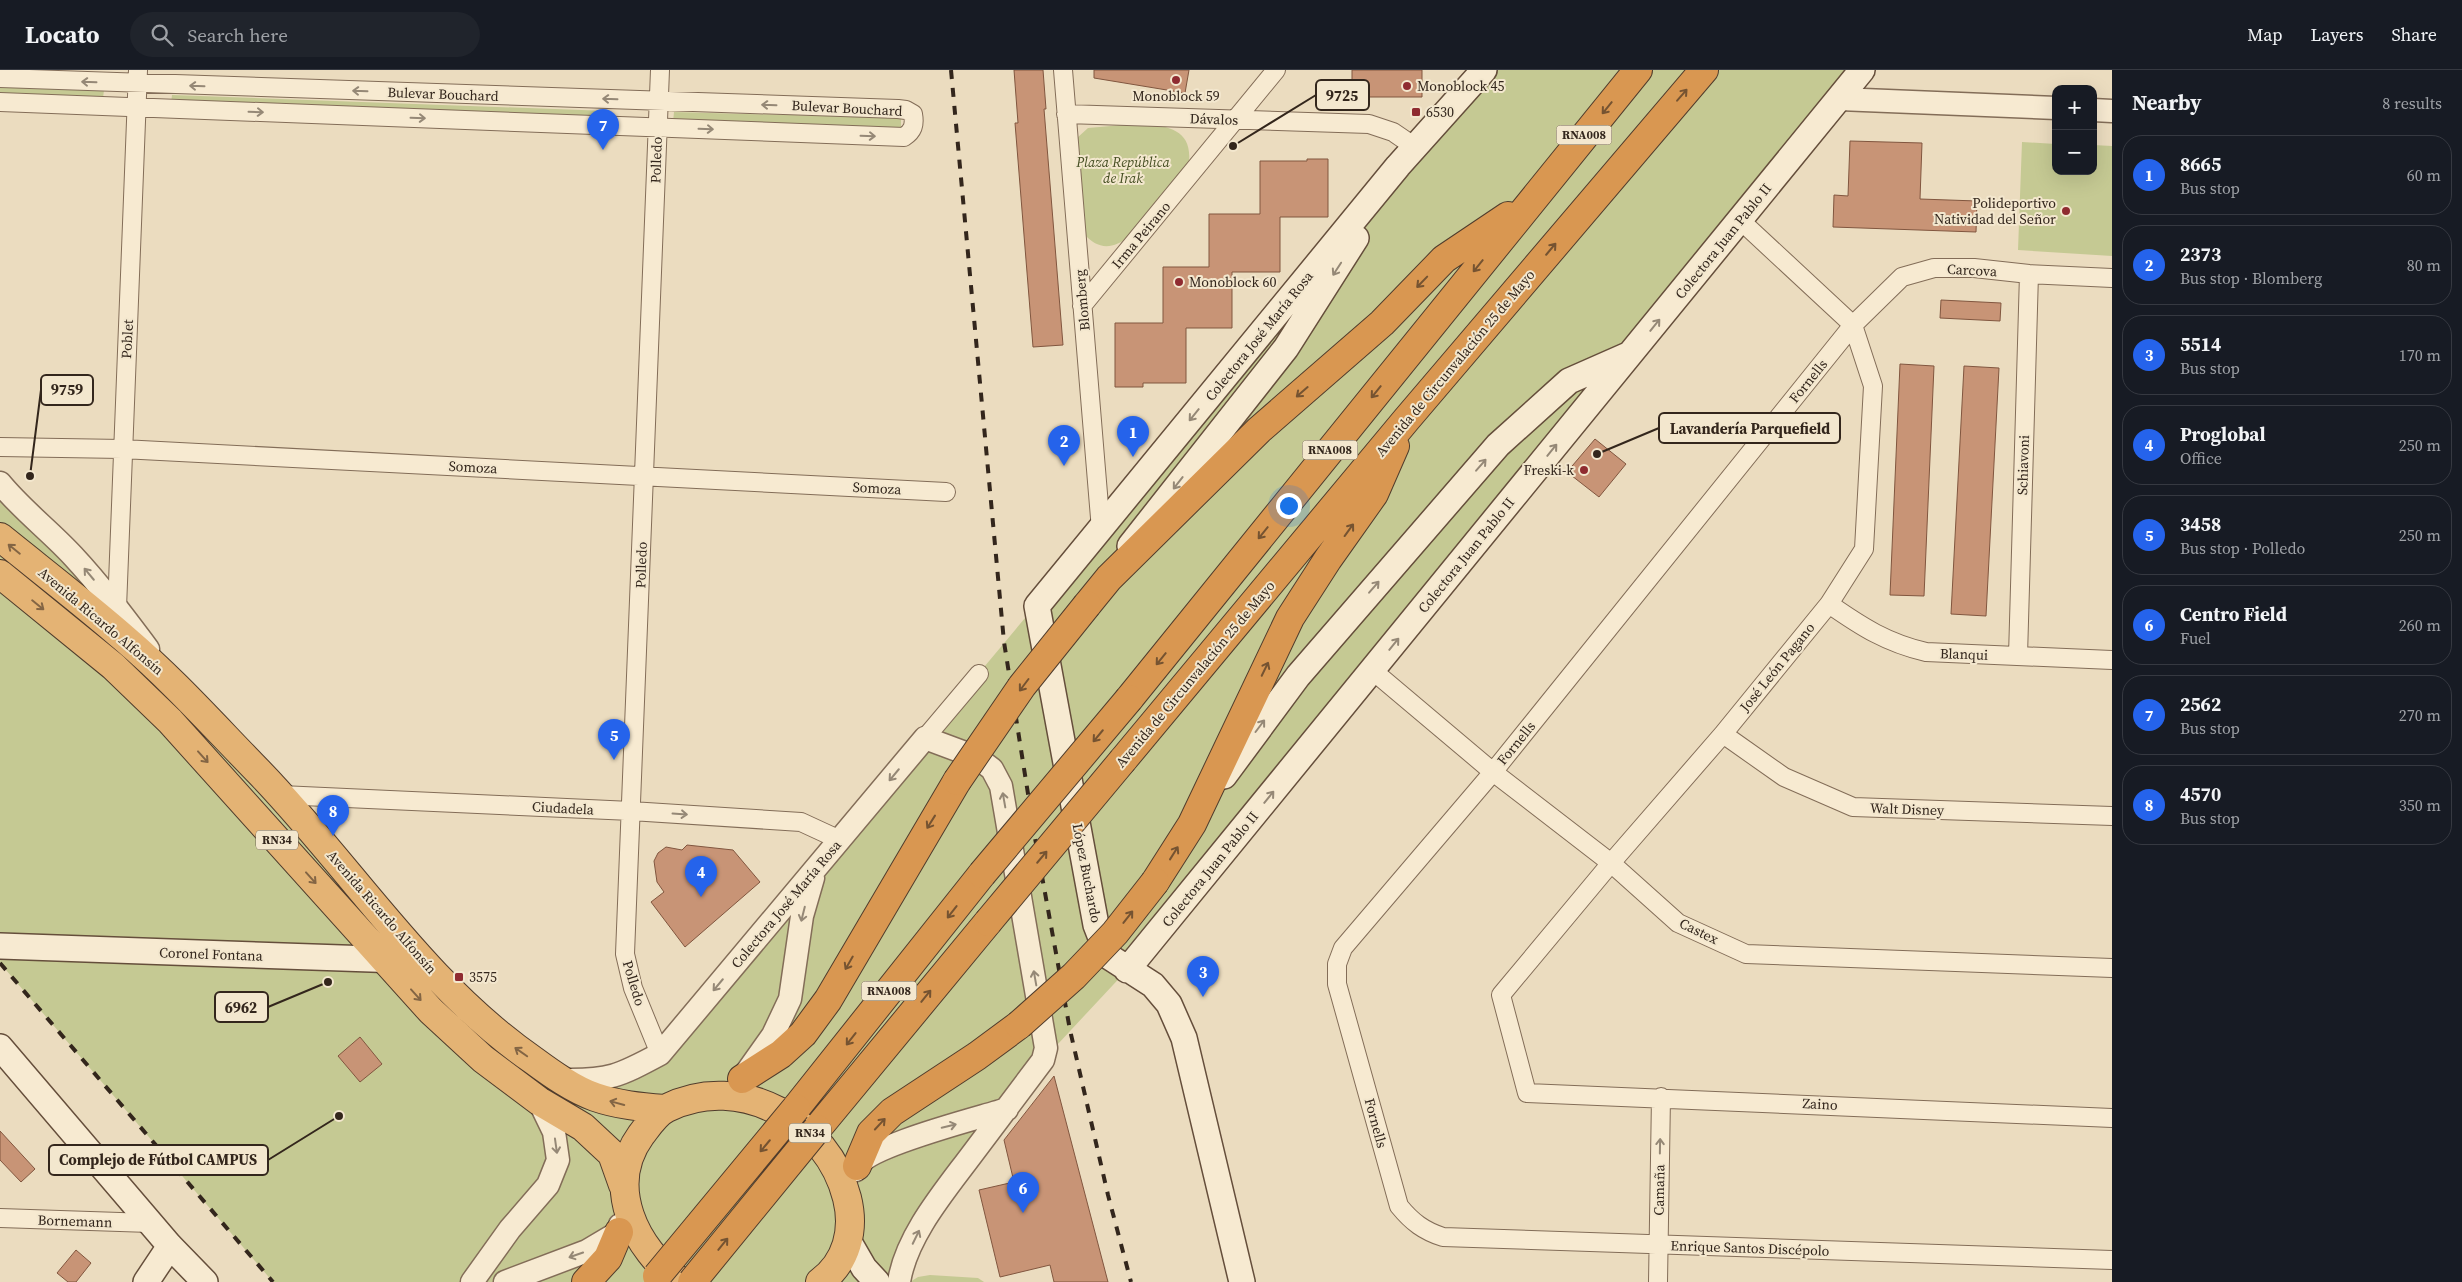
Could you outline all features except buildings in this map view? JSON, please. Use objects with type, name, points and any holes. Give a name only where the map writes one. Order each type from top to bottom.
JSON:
[{"type":"highway","name":"RNA008","points":[[663,1280],[796,1108],[982,874],[1129,699],[1530,201],[1638,70]]},
{"type":"highway","name":"Avenida de Circunvalación 25 de Mayo","points":[[692,1282],[988,922],[1406,420],[1704,70]]},
{"type":"highway","points":[[742,1079],[786,1049],[803,1034],[828,1000],[957,781],[1022,686],[1109,578],[1259,430],[1382,323],[1444,259],[1530,201]]},
{"type":"highway","points":[[857,1166],[871,1133],[892,1112],[977,1056],[1019,1025],[1081,969],[1116,933],[1155,882],[1192,824],[1290,618],[1328,559],[1374,494],[1406,420]]},
{"type":"highway","name":"Avenida Ricardo Alfonsín","points":[[0,537],[125,638],[172,682],[281,795],[422,961],[464,1005],[511,1045],[561,1080],[594,1096],[629,1106],[665,1109]]},
{"type":"highway","name":"Avenida Ricardo Alfonsín","points":[[0,574],[113,666],[170,721],[430,1011],[483,1059],[539,1101],[583,1127],[612,1154],[624,1194]]},
{"type":"highway","name":"RN34","points":[[665,1109],[699,1098],[721,1096],[757,1102],[784,1113],[803,1126],[819,1141],[832,1159],[842,1179],[848,1200],[849,1242]]},
{"type":"highway","points":[[624,1194],[628,1162],[637,1141],[650,1123],[665,1109]]},
{"type":"highway","name":"RN34","points":[[624,1194],[640,1240],[652,1257],[663,1280]]},
{"type":"highway","points":[[586,1282],[608,1258],[619,1232]]},
{"type":"highway","points":[[820,1282],[840,1261],[849,1242]]},
{"type":"main road","name":"Colectora José María Rosa","points":[[1037,606],[1398,166],[1484,70]]},
{"type":"main road","name":"Colectora Juan Pablo II","points":[[1127,970],[1862,70]]},
{"type":"main road","points":[[1109,578],[1142,528],[1286,348],[1345,257],[1398,166]]},
{"type":"main road","points":[[1192,824],[1245,745],[1298,676],[1498,446],[1569,381],[1632,353]]},
{"type":"main road","name":"López Buchardo","points":[[1037,606],[1096,925],[1108,956],[1153,986],[1170,1004],[1184,1038],[1242,1282]]},
{"type":"main road","name":"Coronel Fontana","points":[[0,946],[422,961]]},
{"type":"main road","points":[[0,1048],[170,1246],[205,1282]]},
{"type":"main road","points":[[849,1242],[864,1268],[877,1282]]},
{"type":"main road","points":[[146,1282],[170,1246]]},
{"type":"street","name":"Polledo","points":[[660,70],[626,954],[633,988],[660,1054]]},
{"type":"street","name":"Blomberg","points":[[1062,70],[1100,530]]},
{"type":"street","name":"Irma Peirano","points":[[1082,306],[1237,120],[1276,70]]},
{"type":"street","name":"Bulevar Bouchard","points":[[0,78],[138,77],[658,101],[906,110],[913,114],[915,122],[911,132],[904,137],[0,102]]},
{"type":"street","name":"Poblet","points":[[117,608],[138,77]]},
{"type":"street","points":[[1839,99],[2052,108]]},
{"type":"street","points":[[2097,110],[2112,111]]},
{"type":"street","name":"Dávalos","points":[[1066,114],[1369,124],[1393,132],[1415,147]]},
{"type":"street","name":"José León Pagano","points":[[1527,1093],[1501,995],[1611,863],[1723,734],[1829,604],[1864,549],[1873,386],[1853,325],[1740,220]]},
{"type":"street","name":"Carcova","points":[[1853,325],[1902,277],[1934,268],[1974,268],[2029,274],[2112,278]]},
{"type":"street","name":"Schiavoni","points":[[2018,656],[2029,274]]},
{"type":"street","name":"Fornells","points":[[1399,1206],[1337,984],[1337,964],[1343,948],[1493,772],[1853,325]]},
{"type":"street","name":"Somoza","points":[[0,446],[122,449],[946,492]]},
{"type":"street","points":[[0,483],[16,502],[72,555],[117,608],[172,682]]},
{"type":"street","name":"Blanqui","points":[[1829,604],[1866,630],[1899,646],[1926,652],[2112,660]]},
{"type":"street","name":"Castex","points":[[1372,670],[1493,772],[1611,863],[1678,923],[1746,954],[2112,968]]},
{"type":"street","name":"Colectora José María Rosa","points":[[561,1080],[596,1081],[623,1074],[660,1054],[979,674]]},
{"type":"street","name":"Walt Disney","points":[[1723,734],[1784,777],[1852,807],[2112,816]]},
{"type":"street","points":[[899,1282],[901,1271],[914,1241],[935,1204],[1043,1060],[1046,1037],[1001,786],[992,768],[976,757],[925,738]]},
{"type":"street","name":"Ciudadela","points":[[281,795],[631,811],[801,822],[840,840]]},
{"type":"street","points":[[699,1098],[742,1079],[773,1035],[790,999],[802,916],[817,867]]},
{"type":"street","name":"Zaino","points":[[1527,1093],[1660,1097],[2112,1118]]},
{"type":"street","name":"Camaña","points":[[1658,1282],[1660,1097]]},
{"type":"street","points":[[472,1282],[510,1229],[548,1185],[558,1160],[554,1132],[539,1101]]},
{"type":"street","points":[[848,1200],[857,1166],[874,1154],[933,1130],[977,1120],[1006,1109]]},
{"type":"street","points":[[505,1282],[587,1251],[619,1232],[624,1194]]},
{"type":"street","name":"Enrique Santos Discépolo","points":[[1399,1206],[1418,1226],[1444,1237],[2112,1260]]},
{"type":"street","name":"Bornemann","points":[[0,1218],[150,1223]]},
{"type":"green space","points":[[1484,70],[1862,70],[1127,970],[1043,1060],[989,1132],[899,1282],[273,1282],[0,963],[0,483],[422,961],[384,959],[539,1101],[561,1080],[660,1054]]},
{"type":"green space","points":[[0,85],[104,90],[103,98],[0,94]]},
{"type":"green space","points":[[172,95],[608,111],[608,119],[171,104]]},
{"type":"green space","points":[[674,112],[901,118],[901,129],[673,122]]},
{"type":"green space","name":"Plaza República de Irak","points":[[1145,123],[1163,126],[1178,132],[1187,143],[1189,162],[1130,236],[1111,246],[1094,243],[1083,233],[1077,138],[1088,128]]},
{"type":"green space","name":"Polideportivo Natividad del Señor","points":[[2022,142],[2052,144],[2052,175],[2097,175],[2097,145],[2112,146],[2112,256],[2018,250]]},
{"type":"green space","points":[[930,1275],[978,1278],[984,1282],[910,1282],[918,1277]]},
{"type":"railway","points":[[951,70],[1004,642],[1035,838],[1070,1030],[1108,1195],[1131,1282]]},
{"type":"railway","points":[[0,963],[273,1282]]},
{"type":"place","name":"Monoblock 59","points":[[1176,80]]},
{"type":"place","name":"Monoblock 45","points":[[1407,86]]},
{"type":"place","name":"6530","points":[[1416,112]]},
{"type":"place","name":"9725","points":[[1233,146]]},
{"type":"place","name":"2562","points":[[603,150]]},
{"type":"place","name":"Polideportivo Natividad del Señor","points":[[2066,211]]},
{"type":"place","name":"Monoblock 60","points":[[1179,282]]},
{"type":"place","name":"Lavandería Parquefield","points":[[1597,454]]},
{"type":"place","name":"8665","points":[[1133,457]]},
{"type":"place","name":"2373","points":[[1064,466]]},
{"type":"place","name":"Freski-k","points":[[1584,470]]},
{"type":"place","name":"9759","points":[[30,476]]},
{"type":"place","name":"3458","points":[[614,760]]},
{"type":"place","name":"4570","points":[[333,836]]},
{"type":"place","name":"Proglobal","points":[[701,897]]},
{"type":"place","name":"3575","points":[[459,977]]},
{"type":"place","name":"6962","points":[[328,982]]},
{"type":"place","name":"5514","points":[[1203,997]]},
{"type":"place","name":"Complejo de Fútbol CAMPUS","points":[[339,1116]]},
{"type":"place","name":"Centro Field","points":[[1023,1213]]}]
